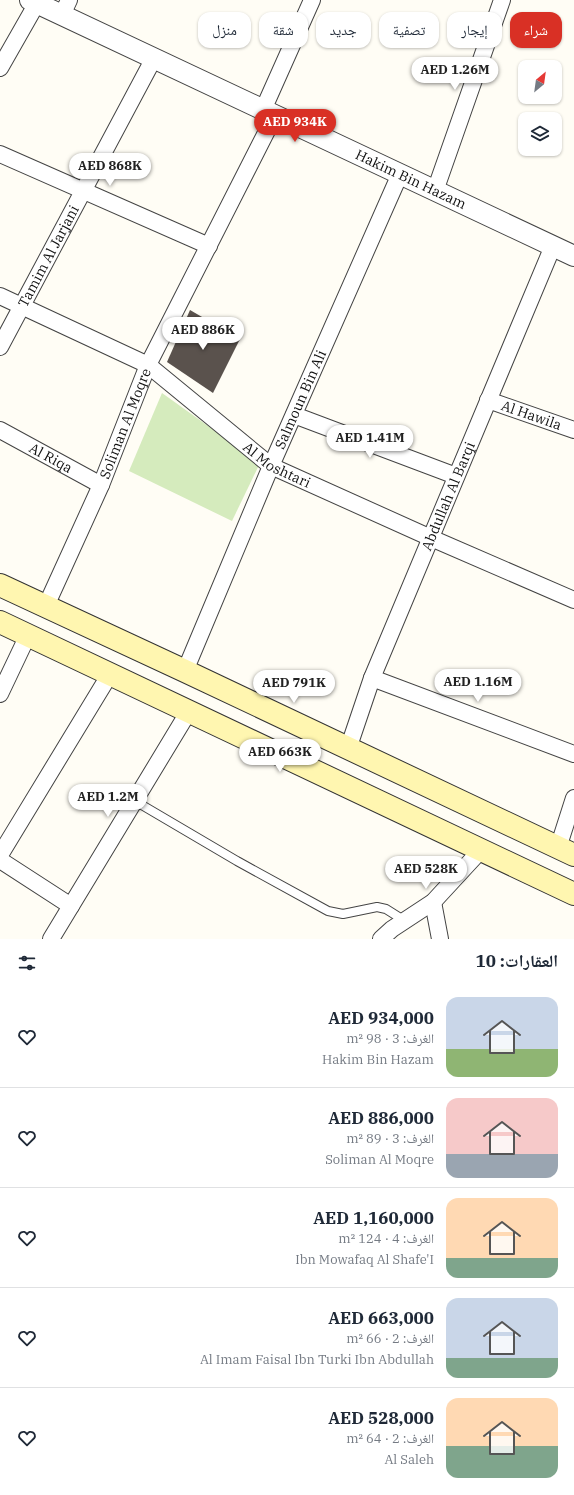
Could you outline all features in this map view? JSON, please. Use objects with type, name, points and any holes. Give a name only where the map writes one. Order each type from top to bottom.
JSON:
[{"type":"main road","points":[[0,585],[186,671],[566,852]]},
{"type":"main road","points":[[0,622],[574,894]]},
{"type":"street","name":"Soliman Al Moqre","points":[[46,606],[101,485],[148,365],[208,246],[269,113],[312,0]]},
{"type":"street","points":[[435,191],[502,0]]},
{"type":"street","name":"Hakim Bin Hazam","points":[[34,2],[65,7],[154,58],[574,256]]},
{"type":"street","points":[[0,68],[34,2]]},
{"type":"street","name":"Tamim Al Jarjani","points":[[0,347],[154,58]]},
{"type":"street","points":[[0,154],[208,246]]},
{"type":"street","name":"Salmoun Bin Ali","points":[[186,671],[271,466],[400,174]]},
{"type":"street","name":"Abdullah Al Barqi","points":[[348,749],[372,678],[553,246]]},
{"type":"street","name":"Al Moshtari","points":[[0,296],[148,365],[271,466],[574,600]]},
{"type":"street","name":"Al Hawila","points":[[488,400],[574,430]]},
{"type":"street","points":[[294,415],[456,476]]},
{"type":"street","name":"Al Riqa","points":[[0,430],[101,485]]},
{"type":"street","points":[[0,694],[28,635]]},
{"type":"street","points":[[0,855],[110,674]]},
{"type":"street","points":[[372,678],[574,754]]},
{"type":"street","points":[[51,939],[189,711]]},
{"type":"street","points":[[566,852],[574,798]]},
{"type":"street","points":[[381,939],[433,902],[481,850]]},
{"type":"street","points":[[0,860],[71,906]]},
{"type":"street","points":[[433,902],[440,939]]},
{"type":"lane","points":[[135,801],[237,861],[328,911],[343,914],[376,907],[386,909],[405,921]]},
{"type":"green space","points":[[162,393],[260,463],[232,521],[129,471]]},
{"type":"building","points":[[190,310],[240,339],[213,393],[167,362]]}]
